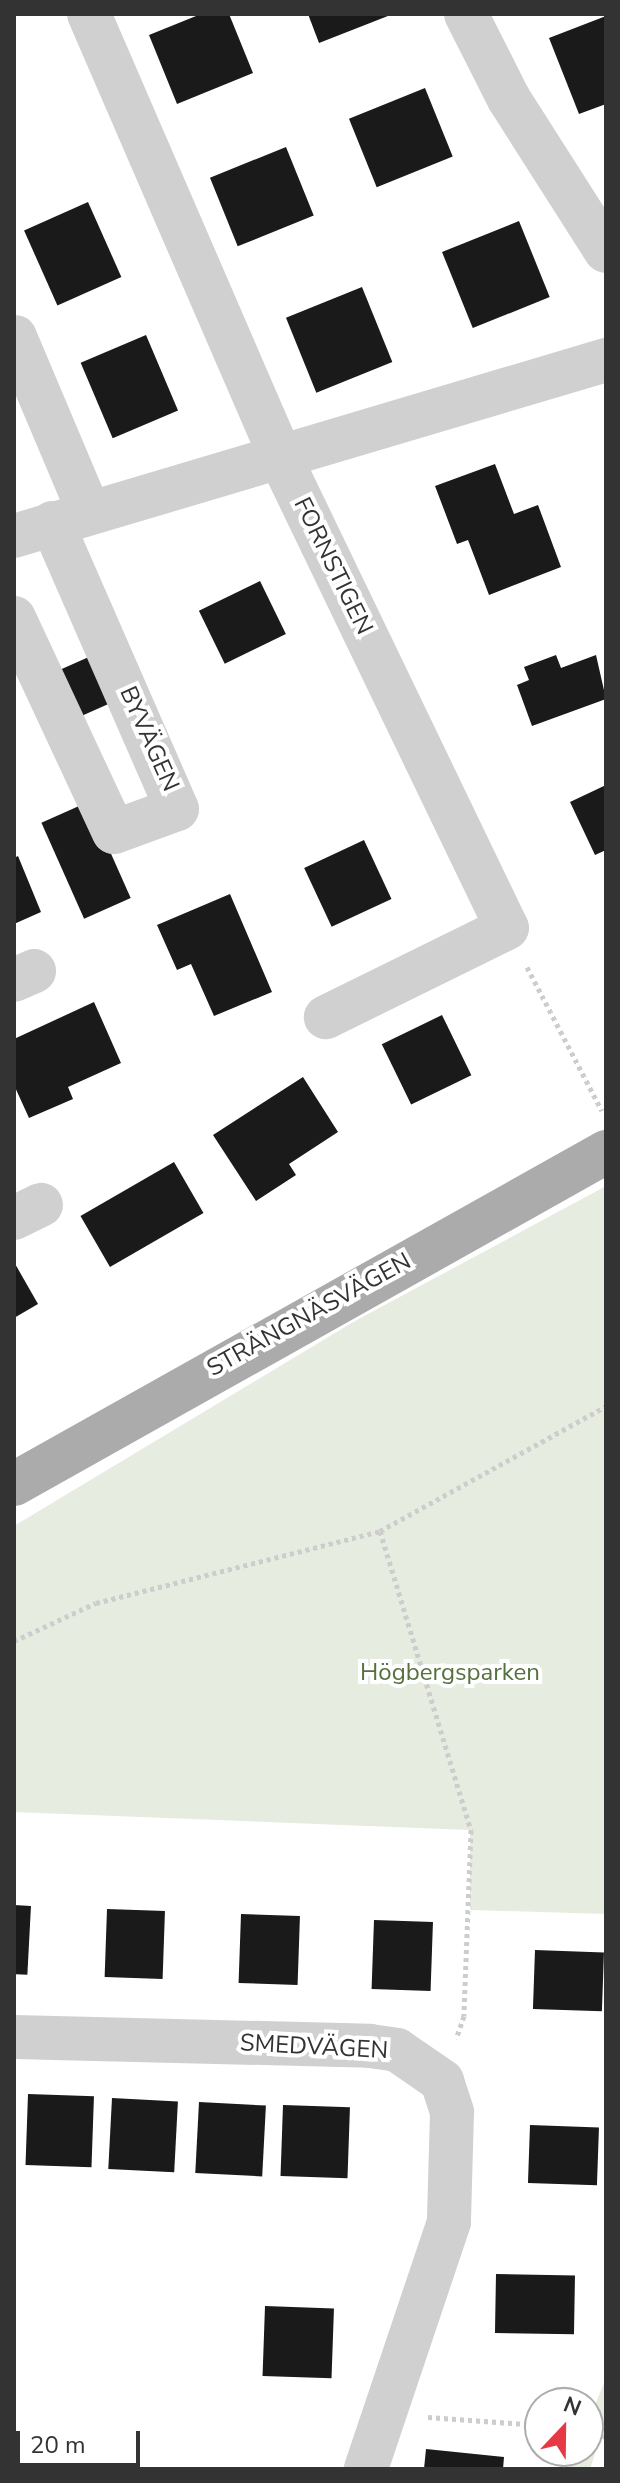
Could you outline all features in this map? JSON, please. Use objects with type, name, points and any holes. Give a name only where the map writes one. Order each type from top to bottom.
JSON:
[{"type":"main road","name":"STRÄNGNÄSVÄGEN","points":[[14,1484],[605,1133]]},
{"type":"street","name":"FORNSTIGEN","points":[[89,14],[282,461],[507,928]]},
{"type":"street","points":[[466,14],[509,99],[606,251]]},
{"type":"street","name":"BYVÄGEN","points":[[14,618],[114,832],[177,809],[51,524],[15,337]]},
{"type":"street","points":[[51,524],[282,461],[606,360]]},
{"type":"street","points":[[326,1017],[507,928]]},
{"type":"street","name":"SMEDVÄGEN","points":[[14,2037],[370,2046],[397,2050],[442,2081]]},
{"type":"street","points":[[366,2469],[449,2222],[452,2112],[442,2081]]},
{"type":"path","points":[[507,928],[605,1133]]},
{"type":"path","points":[[14,1641],[96,1603],[380,1531],[606,1406]]},
{"type":"path","points":[[380,1531],[471,1830],[464,2016],[442,2081]]},
{"type":"path","points":[[387,2414],[524,2424]]},
{"type":"green space","name":"Högbergsparken","points":[[606,1186],[606,1914],[470,1910],[470,1830],[14,1812],[14,1526],[355,1321]]},
{"type":"green space","points":[[606,2378],[604,2427],[604,2387]]},
{"type":"green space","points":[[570,2467],[591,2467],[590,2469]]},
{"type":"building","points":[[201,14],[229,14],[253,73],[177,104],[149,35]]},
{"type":"building","points":[[308,14],[393,14],[319,43]]},
{"type":"building","points":[[606,16],[606,104],[579,114],[549,38]]},
{"type":"building","points":[[425,88],[453,157],[377,187],[349,119]]},
{"type":"building","points":[[286,147],[314,216],[238,246],[210,178]]},
{"type":"building","points":[[88,202],[121,277],[57,305],[24,230]]},
{"type":"building","points":[[519,221],[550,297],[473,328],[442,252]]},
{"type":"building","points":[[362,287],[392,362],[316,393],[286,318]]},
{"type":"building","points":[[146,335],[178,410],[113,438],[81,363]]},
{"type":"building","points":[[495,464],[514,514],[538,505],[561,567],[489,595],[468,540],[457,544],[435,486]]},
{"type":"building","points":[[260,581],[286,634],[225,664],[199,611]]},
{"type":"building","points":[[100,652],[121,699],[70,721],[49,675]]},
{"type":"building","points":[[556,655],[561,668],[596,655],[606,699],[532,726],[517,685],[529,680],[524,667]]},
{"type":"building","points":[[606,785],[606,850],[595,855],[570,802]]},
{"type":"building","points":[[88,802],[131,898],[84,919],[41,823]]},
{"type":"building","points":[[364,840],[391,899],[332,927],[304,868]]},
{"type":"building","points":[[18,856],[41,912],[14,924],[14,858]]},
{"type":"building","points":[[230,894],[272,992],[214,1016],[191,964],[177,970],[157,925]]},
{"type":"building","points":[[94,1002],[121,1063],[68,1087],[73,1099],[29,1118],[14,1085],[14,1039]]},
{"type":"building","points":[[442,1015],[471,1075],[411,1105],[382,1044]]},
{"type":"building","points":[[303,1077],[338,1132],[289,1164],[296,1175],[256,1201],[213,1135]]},
{"type":"building","points":[[174,1162],[203,1213],[110,1267],[80,1216]]},
{"type":"building","points":[[14,1262],[38,1304],[14,1318]]},
{"type":"building","points":[[14,1905],[31,1906],[27,1975],[14,1974]]},
{"type":"building","points":[[107,1909],[165,1911],[163,1979],[105,1977]]},
{"type":"building","points":[[241,1914],[300,1916],[298,1985],[239,1983]]},
{"type":"building","points":[[374,1920],[433,1922],[431,1991],[372,1989]]},
{"type":"building","points":[[535,1950],[604,1952],[602,2011],[533,2009]]},
{"type":"building","points":[[28,2094],[94,2096],[91,2167],[26,2165]]},
{"type":"building","points":[[112,2098],[178,2101],[174,2172],[108,2169]]},
{"type":"building","points":[[199,2102],[266,2106],[262,2176],[195,2173]]},
{"type":"building","points":[[283,2105],[350,2107],[347,2178],[281,2176]]},
{"type":"building","points":[[530,2125],[599,2127],[597,2185],[528,2183]]},
{"type":"building","points":[[496,2274],[575,2275],[574,2334],[495,2333]]},
{"type":"building","points":[[265,2306],[334,2308],[332,2378],[263,2376]]},
{"type":"building","points":[[426,2449],[504,2457],[503,2469],[424,2469]]}]
